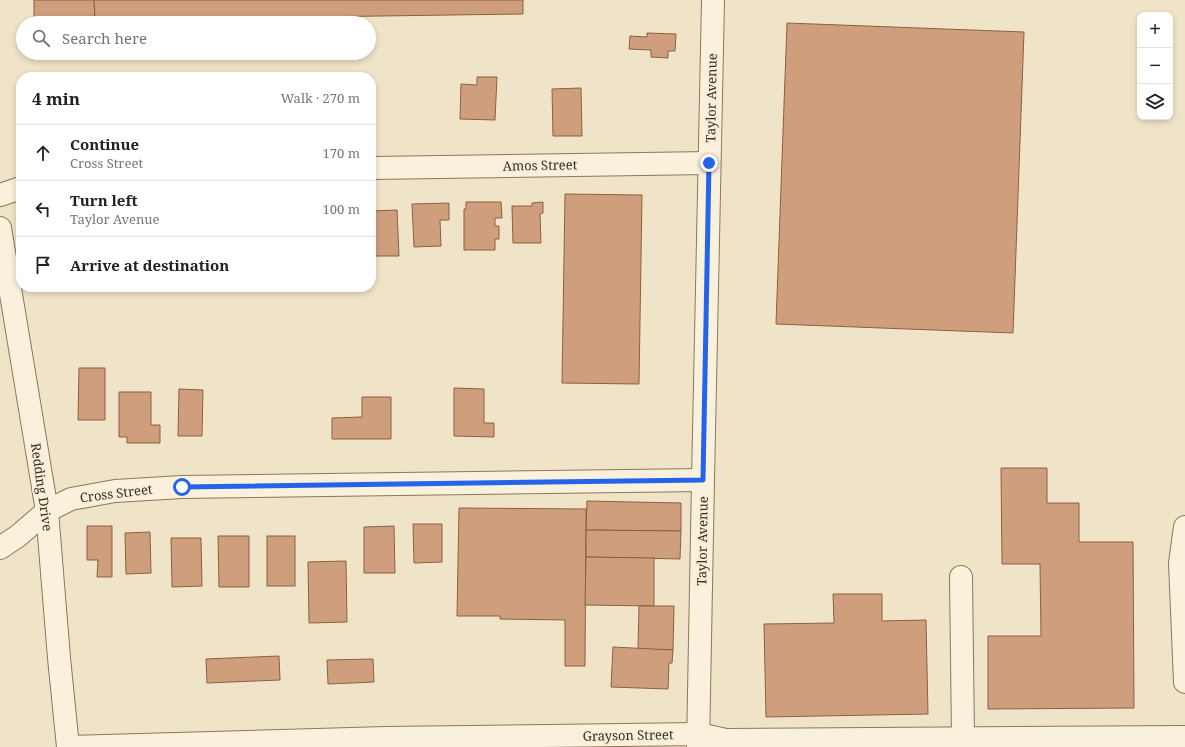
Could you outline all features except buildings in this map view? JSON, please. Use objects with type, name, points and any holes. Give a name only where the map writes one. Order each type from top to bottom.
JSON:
[{"type":"street","name":"Taylor Avenue","points":[[699,740],[713,0]]},
{"type":"street","name":"Amos Street","points":[[376,168],[709,163]]},
{"type":"street","points":[[0,195],[16,190]]},
{"type":"street","name":"Redding Drive","points":[[0,228],[47,511],[68,747]]},
{"type":"street","name":"Cross Street","points":[[0,548],[18,536],[47,511],[71,499],[115,491],[182,487],[703,480]]},
{"type":"street","points":[[1184,539],[1180,563],[1185,682]]},
{"type":"street","points":[[961,577],[963,739]]},
{"type":"street","name":"Grayson Street","points":[[68,747],[386,738],[726,740],[1185,737]]},
{"type":"route","points":[[182,487],[703,480],[709,163]]}]
